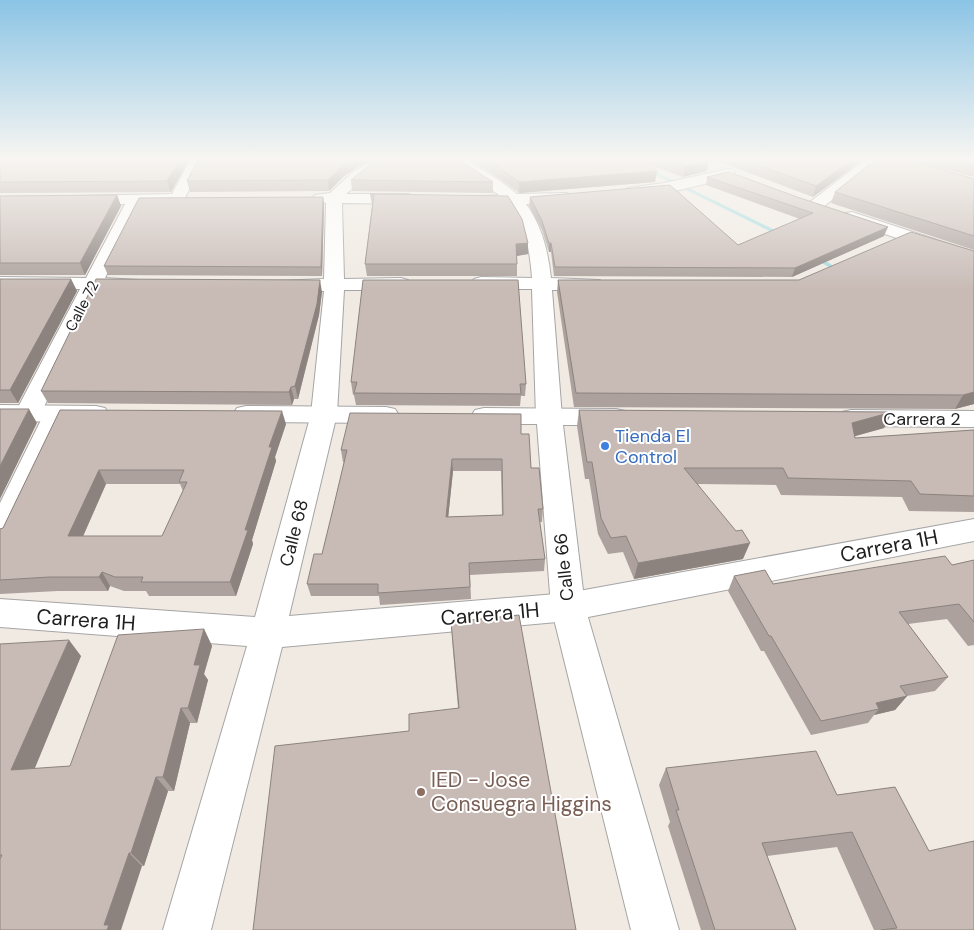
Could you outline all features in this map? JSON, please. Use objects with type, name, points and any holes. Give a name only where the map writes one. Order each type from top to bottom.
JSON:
[{"type":"street","name":"Calle 72","points":[[28,413],[133,203]]},
{"type":"street","name":"Calle 68","points":[[187,930],[268,633],[324,414],[334,285],[320,203]]},
{"type":"street","name":"Calle 66","points":[[517,203],[524,212],[536,240],[541,283],[549,417],[568,607],[655,930]]},
{"type":"street","points":[[809,203],[974,258]]},
{"type":"street","points":[[816,206],[819,203]]},
{"type":"street","points":[[879,247],[906,235]]},
{"type":"street","points":[[0,283],[154,284]]},
{"type":"street","points":[[264,285],[423,284]]},
{"type":"street","points":[[462,284],[608,284]]},
{"type":"street","points":[[0,413],[116,414]]},
{"type":"street","points":[[0,532],[57,414]]},
{"type":"street","points":[[225,414],[412,415]]},
{"type":"street","points":[[461,416],[638,417]]},
{"type":"street","name":"Carrera 2","points":[[825,418],[974,419]]},
{"type":"street","name":"Carrera 1H","points":[[0,613],[268,633],[568,607],[974,530]]},
{"type":"building","points":[[0,203],[112,203],[80,263],[0,263]]},
{"type":"building","points":[[136,203],[323,203],[321,267],[104,266]]},
{"type":"building","points":[[373,203],[513,203],[522,219],[528,243],[516,244],[517,264],[365,264]]},
{"type":"building","points":[[533,203],[691,203],[738,245],[813,213],[785,203],[816,203],[888,227],[795,268],[555,267],[551,243],[549,243],[542,221]]},
{"type":"building","points":[[871,203],[974,203],[974,236]]},
{"type":"building","points":[[911,232],[974,251],[974,392],[963,395],[576,393],[558,280],[799,280]]},
{"type":"building","points":[[0,279],[71,279],[10,390],[0,390]]},
{"type":"building","points":[[96,279],[320,280],[317,304],[295,386],[291,387],[289,392],[41,391]]},
{"type":"building","points":[[363,280],[518,280],[526,384],[520,384],[521,394],[354,393],[357,382],[351,382]]},
{"type":"building","points":[[0,409],[29,409],[0,466]]},
{"type":"building","points":[[60,410],[282,411],[269,447],[272,447],[245,530],[248,530],[230,582],[141,582],[143,577],[115,577],[102,572],[99,577],[49,577],[0,580],[0,529],[3,528]],"holes":[[[99,470],[184,470],[179,482],[187,482],[162,536],[68,536]]]},
{"type":"building","points":[[579,410],[892,412],[852,423],[855,438],[974,430],[974,496],[920,494],[911,481],[788,478],[783,468],[684,468],[736,531],[742,530],[750,543],[638,563],[626,536],[611,538],[601,518],[592,462],[587,462]]},
{"type":"building","points":[[350,413],[521,414],[521,434],[529,434],[531,468],[539,468],[543,509],[538,509],[545,559],[469,563],[470,587],[378,593],[378,584],[307,584],[314,554],[322,554],[347,450],[341,450]],"holes":[[[452,459],[502,459],[503,515],[446,517]]]},
{"type":"building","points":[[945,556],[952,565],[974,560],[974,622],[959,604],[899,612],[948,677],[900,686],[907,696],[876,703],[879,709],[821,721],[734,576],[765,570],[773,584]]},
{"type":"building","name":"IED - Jose Consuegra Higgins","points":[[519,615],[576,930],[253,930],[275,746],[409,731],[409,714],[459,708],[451,622]]},
{"type":"building","points":[[204,629],[194,665],[200,665],[188,708],[181,708],[163,777],[156,777],[131,853],[129,853],[104,925],[109,925],[107,930],[0,930],[0,859],[2,855],[0,855],[0,644],[69,640],[11,770],[70,766],[118,635]]},
{"type":"building","points":[[816,751],[837,795],[895,787],[929,851],[974,841],[974,930],[881,930],[897,928],[852,832],[762,843],[796,930],[715,930],[676,810],[679,810],[666,768]]},
{"type":"waterway","points":[[717,203],[784,236]]},
{"type":"waterway","points":[[813,255],[843,274]]},
{"type":"place","name":"Tienda El Control","points":[[605,446]]},
{"type":"place","name":"IED - Jose Consuegra Higgins","points":[[421,792]]}]
